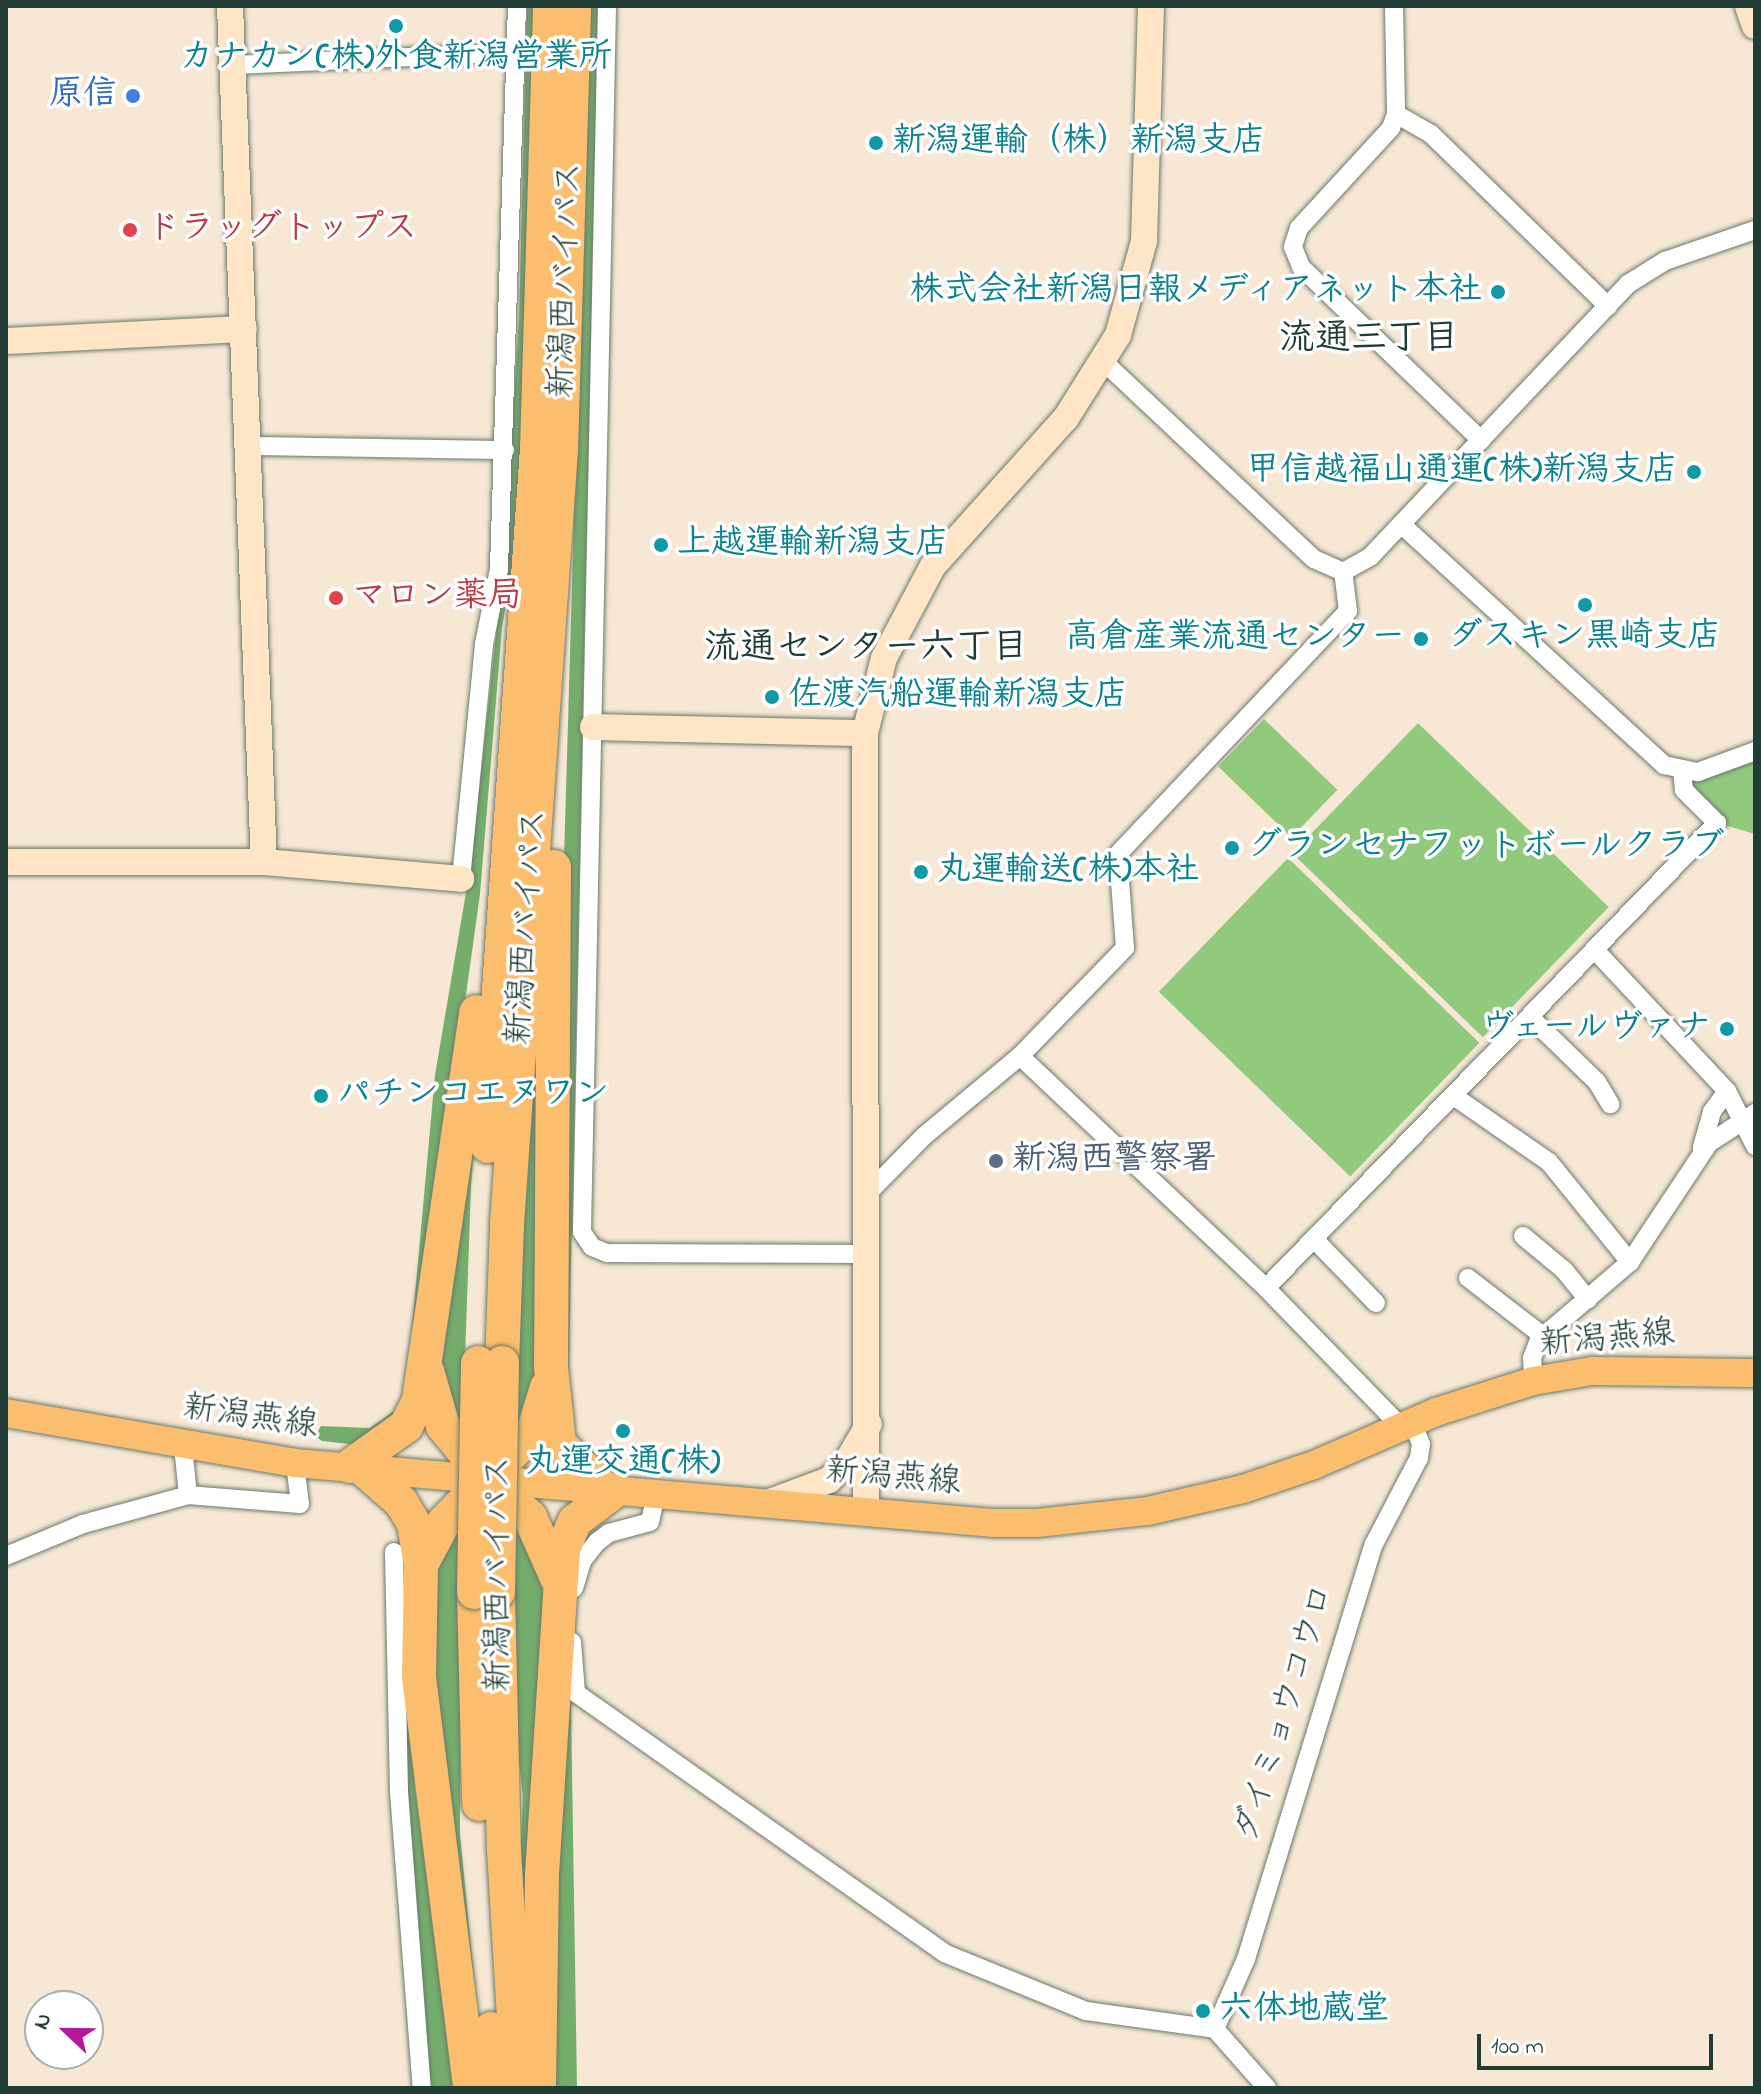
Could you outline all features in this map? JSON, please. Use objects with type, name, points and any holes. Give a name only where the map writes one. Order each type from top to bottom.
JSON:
[{"type":"highway","name":"新潟西バイパス","points":[[541,587],[550,6]]},
{"type":"highway","name":"新潟西バイパス","points":[[495,2088],[480,1853],[490,1363],[510,1177],[541,587],[568,306],[574,6]]},
{"type":"highway","points":[[539,2088],[542,1889],[559,1586],[571,1527],[610,1490],[559,1443],[551,1367],[541,587]]},
{"type":"highway","points":[[470,2088],[419,1677],[407,1559],[409,1512],[356,1467],[406,1426],[419,1400],[426,1368],[541,587]]},
{"type":"highway","points":[[407,1559],[489,1481],[533,1432],[551,1367]]},
{"type":"highway","points":[[426,1368],[443,1426],[489,1481],[538,1528],[559,1586]]},
{"type":"highway","name":"新潟西バイパス","points":[[486,1592],[518,2088]]},
{"type":"main road","name":"新潟燕線","points":[[6,1413],[295,1463],[994,1523],[1148,1511],[1243,1489],[1406,1424],[1533,1381],[1592,1371],[1755,1373]]},
{"type":"street","points":[[230,6],[250,446],[264,862]]},
{"type":"street","points":[[6,862],[264,862],[461,879],[484,644],[499,569],[517,6]]},
{"type":"street","points":[[607,6],[582,1222],[586,1240],[607,1253],[867,1254]]},
{"type":"street","points":[[866,1513],[869,1192],[862,841],[865,733],[884,658],[933,566],[1066,418],[1104,362],[1129,306],[1144,241],[1151,6]]},
{"type":"street","points":[[1394,6],[1396,114],[1384,140],[1299,228],[1295,257],[1481,440]]},
{"type":"street","points":[[1748,6],[1755,26]]},
{"type":"street","points":[[233,65],[517,52]]},
{"type":"street","points":[[1396,114],[1431,134],[1608,306]]},
{"type":"street","points":[[1104,362],[1314,559],[1343,572],[1362,564],[1608,306],[1651,268],[1755,230]]},
{"type":"street","points":[[6,341],[244,329]]},
{"type":"street","points":[[250,446],[505,450]]},
{"type":"street","points":[[1401,524],[1652,757],[1682,771],[1698,772],[1755,751]]},
{"type":"street","points":[[869,1192],[924,1136],[1020,1056],[1125,948],[1118,854],[1348,611],[1343,572]]},
{"type":"street","points":[[593,727],[865,733]]},
{"type":"street","points":[[1266,1288],[1455,1097],[1717,823],[1684,790],[1682,771]]},
{"type":"street","points":[[1594,949],[1727,1091],[1747,1116],[1755,1146]]},
{"type":"street","points":[[1530,1017],[1597,1082],[1610,1104]]},
{"type":"street","points":[[1020,1056],[1406,1424]]},
{"type":"street","points":[[1533,1381],[1532,1358],[1543,1336],[1630,1262],[1699,1156],[1712,1112],[1727,1091]]},
{"type":"street","points":[[1455,1097],[1549,1162],[1630,1262]]},
{"type":"street","points":[[1699,1156],[1747,1116]]},
{"type":"street","points":[[1523,1236],[1564,1270],[1588,1300]]},
{"type":"street","points":[[1314,1239],[1376,1303]]},
{"type":"street","points":[[1468,1278],[1543,1336]]},
{"type":"street","points":[[770,1502],[829,1480],[846,1463],[869,1424]]},
{"type":"street","name":"ダイミョウコウロ","points":[[1215,2029],[1246,1959],[1374,1544],[1419,1458],[1421,1444],[1406,1424]]},
{"type":"street","points":[[183,1446],[188,1495]]},
{"type":"street","points":[[6,1556],[83,1524],[188,1495],[300,1504],[295,1463]]},
{"type":"street","points":[[656,1493],[650,1522],[609,1533],[588,1553],[575,1577],[571,1655],[576,1693],[944,1953],[1086,2011],[1215,2029],[1267,2088]]},
{"type":"street","points":[[407,1559],[400,1807],[422,2088]]},
{"type":"green space","points":[[527,6],[535,6],[519,530],[502,628],[480,894],[410,1398],[389,1435],[349,1444],[322,1441],[315,1436],[321,1426],[370,1428],[394,1411],[406,1393],[435,1075],[472,857],[504,561],[519,318]]},
{"type":"green space","points":[[589,6],[598,6],[568,1405],[561,961]]},
{"type":"green space","points":[[1264,719],[1337,790],[1292,837],[1218,766]]},
{"type":"green space","points":[[1418,723],[1609,907],[1483,1037],[1292,853]]},
{"type":"green space","points":[[1755,752],[1755,834],[1717,823],[1684,790],[1698,772]]},
{"type":"green space","points":[[1288,858],[1479,1043],[1350,1177],[1159,992]]},
{"type":"green space","points":[[541,937],[543,1299],[534,1403],[514,1440],[521,1226]]},
{"type":"green space","points":[[483,1026],[471,1186],[462,1444],[436,1396]]},
{"type":"green space","points":[[461,1515],[460,1833],[475,1991],[426,1666],[441,1539]]},
{"type":"green space","points":[[511,1527],[529,1529],[546,1563],[531,2055],[520,1871],[523,1796],[515,1727]]},
{"type":"green space","points":[[569,1579],[577,2088],[551,2088]]},
{"type":"green space","points":[[405,1612],[415,1790],[457,2088],[430,2088],[415,1949],[404,1730]]},
{"type":"place","name":"カナカン(株)外食新潟営業所","points":[[396,26]]},
{"type":"place","name":"原信","points":[[133,96]]},
{"type":"place","name":"新潟運輸（株）新潟支店","points":[[876,143]]},
{"type":"place","name":"ドラッグトップス","points":[[130,230]]},
{"type":"place","name":"株式会社新潟日報メディアネット本社","points":[[1498,292]]},
{"type":"place","name":"甲信越福山通運(株)新潟支店","points":[[1694,472]]},
{"type":"place","name":"上越運輸新潟支店","points":[[661,545]]},
{"type":"place","name":"マロン薬局","points":[[336,598]]},
{"type":"place","name":"ダスキン黒崎支店","points":[[1585,605]]},
{"type":"place","name":"高倉産業流通センター","points":[[1421,639]]},
{"type":"place","name":"佐渡汽船運輸新潟支店","points":[[772,697]]},
{"type":"place","name":"グランセナフットボールクラブ","points":[[1232,848]]},
{"type":"place","name":"丸運輸送(株)本社","points":[[921,872]]},
{"type":"place","name":"ヴェールヴァナ","points":[[1727,1029]]},
{"type":"place","name":"パチンコエヌワン","points":[[321,1096]]},
{"type":"place","name":"新潟西警察署","points":[[996,1161]]},
{"type":"place","name":"丸運交通(株)","points":[[623,1431]]},
{"type":"place","name":"六体地蔵堂","points":[[1203,2011]]},
{"type":"district","name":"流通三丁目","points":[[1369,340]]},
{"type":"district","name":"流通センター六丁目","points":[[866,649]]}]
